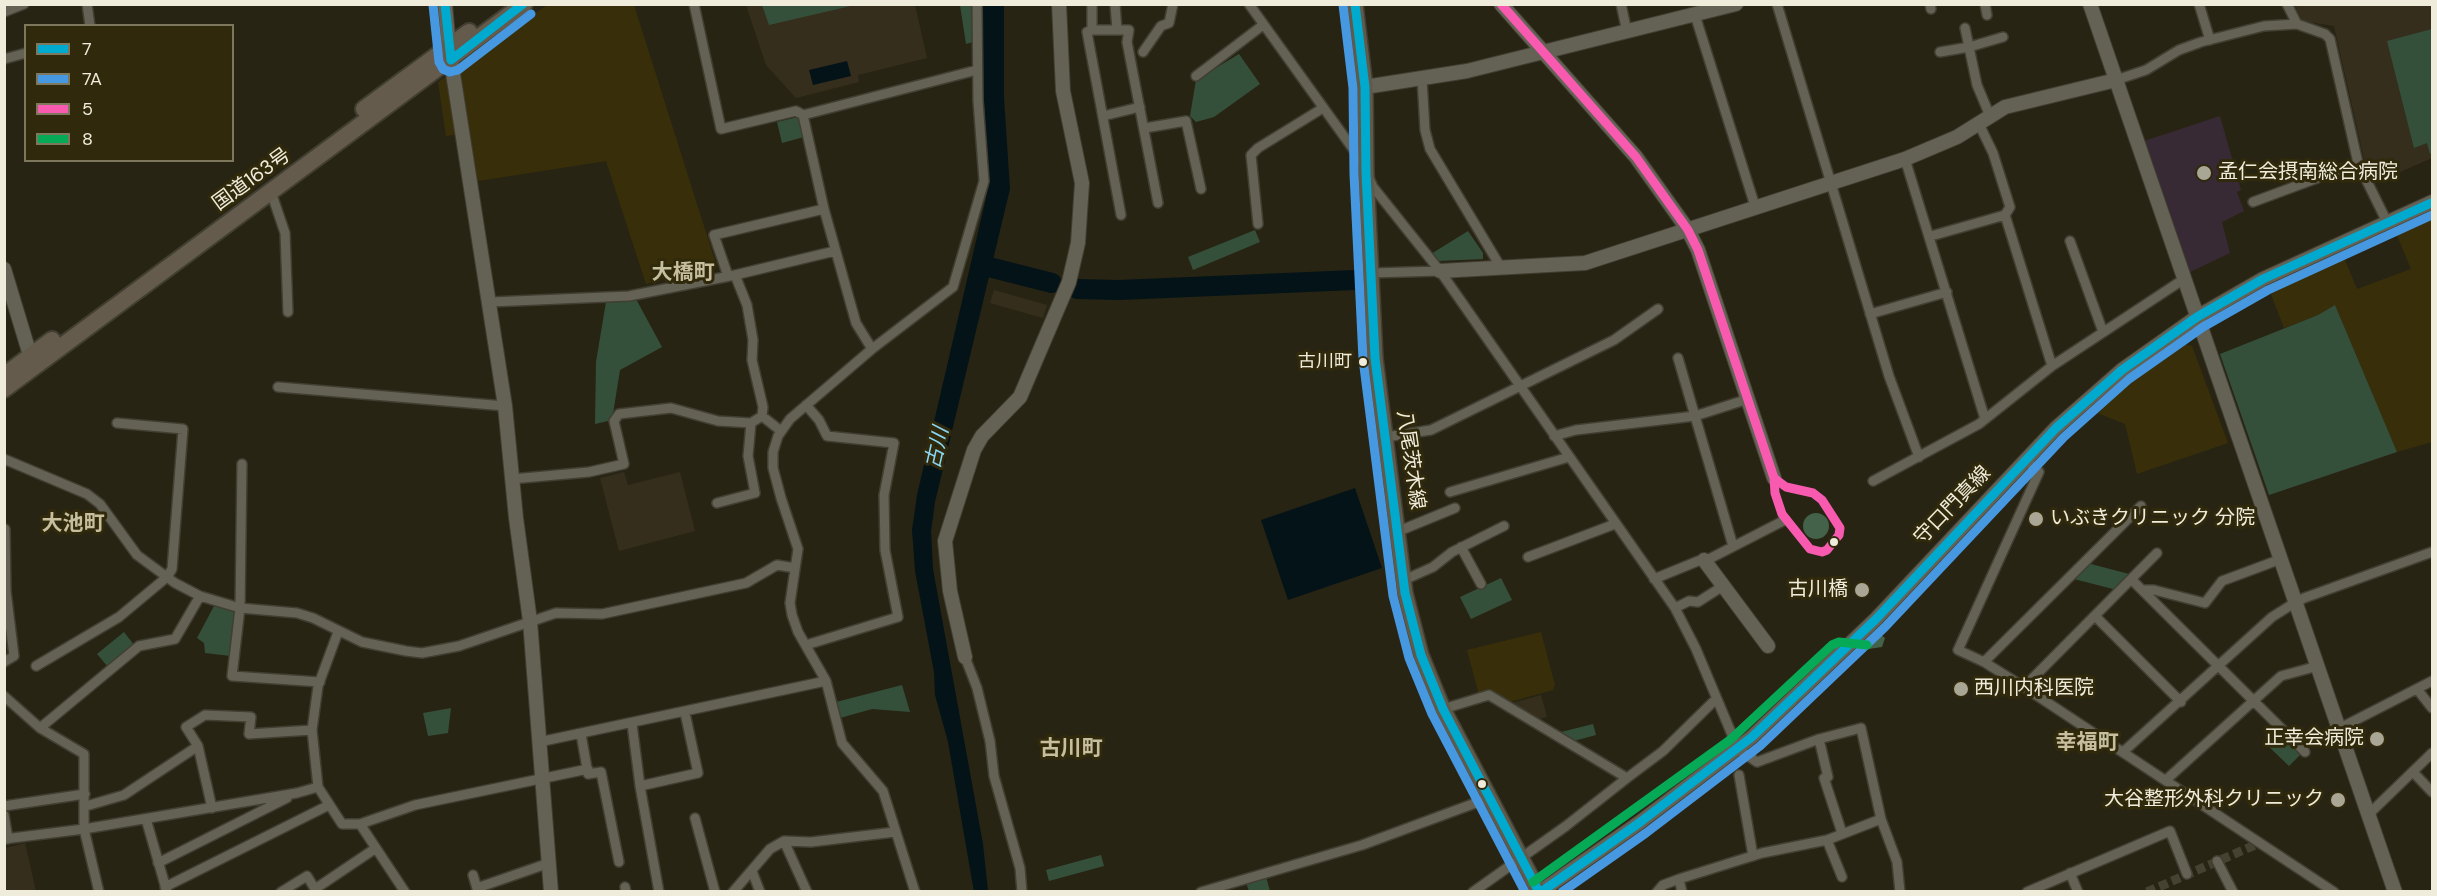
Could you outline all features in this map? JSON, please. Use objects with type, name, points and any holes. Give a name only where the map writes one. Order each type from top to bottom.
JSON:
[{"type":"highway","name":"国道163号","points":[[4,376],[32,362],[271,192],[450,54],[506,4]]},
{"type":"highway","name":"国道163号","points":[[4,389],[32,362],[450,54],[524,4]]},
{"type":"main road","name":"八尾茨木線","points":[[1354,4],[1365,87],[1366,173],[1375,358],[1404,580],[1421,655],[1443,709],[1539,891]]},
{"type":"street","points":[[4,12],[24,4]]},
{"type":"street","points":[[87,4],[90,24]]},
{"type":"street","points":[[445,4],[450,54],[506,406],[512,479],[530,621],[551,891]]},
{"type":"street","points":[[694,4],[721,129],[796,111],[803,116],[824,209],[856,323],[872,349]]},
{"type":"street","points":[[915,891],[883,791],[842,743],[826,681],[798,632],[790,603],[798,549],[773,468],[773,452],[781,432],[790,419],[872,349],[953,287],[984,182],[977,70],[977,4]]},
{"type":"street","points":[[1022,891],[1015,844],[994,776],[990,741],[980,698],[965,657],[951,591],[945,541],[974,450],[982,436],[1020,397],[1069,282],[1078,243],[1082,183],[1063,91],[1059,4]]},
{"type":"street","points":[[1092,4],[1092,30]]},
{"type":"street","points":[[1115,4],[1117,30]]},
{"type":"street","points":[[1143,52],[1161,26],[1169,23],[1173,4]]},
{"type":"street","points":[[1249,4],[1361,160],[1379,196],[1440,271],[1675,608],[1696,649],[1715,700],[1738,749],[1757,762],[1819,739],[1861,728],[1881,819],[1897,862],[1900,891]]},
{"type":"street","points":[[1501,4],[1636,157],[1688,230],[1698,250],[1774,477]]},
{"type":"street","points":[[1621,4],[1627,32]]},
{"type":"street","points":[[1365,87],[1422,79],[1543,53],[1736,4]]},
{"type":"street","points":[[1777,4],[1828,182],[1888,376],[1919,457]]},
{"type":"street","points":[[1985,4],[1987,15]]},
{"type":"street","points":[[2090,4],[2395,891]]},
{"type":"street","points":[[2199,4],[2210,40]]},
{"type":"street","points":[[2288,4],[2297,24]]},
{"type":"street","points":[[1695,15],[1755,206]]},
{"type":"street","points":[[1371,273],[1585,262],[1905,159],[1957,137],[2005,107],[2116,80],[2145,70],[2179,50],[2210,40],[2264,26],[2297,24],[2325,34],[2330,39],[2358,163],[2387,222]]},
{"type":"street","points":[[1196,76],[1263,25]]},
{"type":"street","points":[[1931,236],[2005,214],[2010,207],[1984,120],[1965,28]]},
{"type":"street","points":[[1121,214],[1087,32],[1092,30],[1129,30],[1127,42],[1158,203]]},
{"type":"street","points":[[1940,52],[1969,47],[2003,37]]},
{"type":"street","points":[[4,58],[24,53]]},
{"type":"street","points":[[803,116],[977,70]]},
{"type":"street","points":[[1422,79],[1425,130],[1430,149],[1500,266]]},
{"type":"street","points":[[1103,116],[1140,106]]},
{"type":"street","points":[[1258,224],[1251,155],[1258,148],[1323,108]]},
{"type":"street","points":[[1145,128],[1186,121],[1201,189]]},
{"type":"street","points":[[1905,159],[1931,236],[1986,419]]},
{"type":"street","points":[[2253,202],[2358,163]]},
{"type":"street","points":[[271,192],[285,233],[288,312]]},
{"type":"street","name":"守口門真線","points":[[1539,891],[1738,749],[1876,619],[2025,459],[2122,370],[2196,317],[2263,279],[2433,202]]},
{"type":"street","points":[[512,479],[590,472],[624,464],[614,421],[619,414],[670,408],[718,421],[751,423],[762,416],[764,407],[752,360],[753,340],[747,305],[731,276],[714,235],[824,209]]},
{"type":"street","points":[[2005,214],[2052,366]]},
{"type":"street","points":[[2070,241],[2103,332]]},
{"type":"street","points":[[491,302],[629,296],[731,276],[835,251]]},
{"type":"street","points":[[4,269],[32,362]]},
{"type":"street","points":[[1873,481],[1986,419],[2052,366],[2184,279]]},
{"type":"street","points":[[1870,314],[1947,292]]},
{"type":"street","points":[[1386,437],[1431,430],[1614,340],[1658,309]]},
{"type":"street","points":[[1678,358],[1733,546]]},
{"type":"street","points":[[278,387],[506,406]]},
{"type":"street","points":[[1554,436],[1576,430],[1695,416],[1748,399]]},
{"type":"street","points":[[807,405],[819,420],[827,436],[894,443],[884,495],[885,550],[898,617],[807,645]]},
{"type":"street","points":[[762,416],[781,432]]},
{"type":"street","points":[[36,666],[118,617],[167,577],[172,569],[183,429],[117,423]]},
{"type":"street","points":[[717,503],[755,493],[748,456],[751,423]]},
{"type":"street","points":[[1450,492],[1569,457]]},
{"type":"street","points":[[4,459],[87,494],[100,504],[137,555],[167,577],[200,596],[240,608],[297,613],[313,618],[362,642],[422,653],[459,646],[556,613],[602,614],[746,583],[777,565],[795,568]]},
{"type":"street","points":[[2025,459],[2039,472],[1958,650],[1984,662],[2024,687],[2334,891]]},
{"type":"street","points":[[242,464],[240,608],[232,676],[320,682]]},
{"type":"street","points":[[1984,662],[2141,506]]},
{"type":"street","points":[[1399,531],[1455,508]]},
{"type":"street","points":[[1654,579],[1704,560],[1780,522]]},
{"type":"street","points":[[1528,557],[1615,524]]},
{"type":"street","points":[[1404,580],[1433,567],[1461,547],[1504,526]]},
{"type":"street","points":[[4,662],[14,656],[5,591],[5,529]]},
{"type":"street","points":[[1461,547],[1481,585]]},
{"type":"street","points":[[2123,752],[2181,702],[2272,617],[2296,602],[2433,552]]},
{"type":"street","points":[[2024,687],[2157,553]]},
{"type":"street","points":[[2142,590],[2154,590],[2205,603],[2222,581],[2281,559]]},
{"type":"street","points":[[1704,560],[1768,646]]},
{"type":"street","points":[[2132,580],[2305,752]]},
{"type":"street","points":[[1675,608],[1689,601],[1698,602],[1723,586]]},
{"type":"street","points":[[40,728],[139,646],[176,639],[200,596]]},
{"type":"street","points":[[2096,617],[2181,702]]},
{"type":"street","points":[[338,632],[320,682],[312,730],[318,787],[342,824],[360,824],[415,805],[588,769]]},
{"type":"street","points":[[2167,779],[2281,676],[2318,666]]},
{"type":"street","points":[[539,742],[685,713],[826,681]]},
{"type":"street","points":[[2346,725],[2433,681]]},
{"type":"street","points":[[2417,689],[2433,708]]},
{"type":"street","points":[[1443,709],[1489,695],[1627,778]]},
{"type":"street","points":[[4,696],[40,728],[84,754],[86,806],[84,829],[99,891]]},
{"type":"street","points":[[1473,891],[1566,826],[1663,751],[1715,700]]},
{"type":"street","points":[[640,786],[698,773],[685,713]]},
{"type":"street","points":[[212,808],[198,747],[186,726],[205,715],[251,717],[249,734],[312,730]]},
{"type":"street","points":[[632,724],[640,786],[659,891]]},
{"type":"street","points":[[581,734],[588,774],[601,772],[619,862]]},
{"type":"street","points":[[1819,739],[1828,777],[1824,778],[1842,833]]},
{"type":"street","points":[[86,806],[124,795],[198,747]]},
{"type":"street","points":[[2370,813],[2433,753]]},
{"type":"street","points":[[2413,772],[2433,792]]},
{"type":"street","points":[[1739,775],[1748,813],[1748,832],[1753,856]]},
{"type":"street","points":[[4,815],[6,839],[212,808],[297,793],[318,787]]},
{"type":"street","points":[[159,863],[297,793]]},
{"type":"street","points":[[4,806],[85,794]]},
{"type":"street","points":[[1201,891],[1224,888],[1362,845],[1489,798]]},
{"type":"street","points":[[146,819],[166,889],[329,805]]},
{"type":"street","points":[[695,818],[716,891]]},
{"type":"street","points":[[1657,891],[1663,885],[1678,879],[1753,856],[1827,840],[1881,819]]},
{"type":"street","points":[[360,824],[405,891]]},
{"type":"street","points":[[2027,891],[2170,831],[2187,874]]},
{"type":"street","points":[[733,891],[770,849],[784,841],[811,842],[895,832]]},
{"type":"street","points":[[1827,840],[1842,877]]},
{"type":"street","points":[[784,841],[807,891]]},
{"type":"street","points":[[281,891],[307,876],[315,889],[376,848]]},
{"type":"street","points":[[2217,861],[2233,891]]},
{"type":"street","points":[[473,875],[478,890],[549,863]]},
{"type":"street","points":[[752,871],[760,891]]},
{"type":"street","points":[[2070,873],[2078,891]]},
{"type":"street","points":[[1678,879],[1682,891]]},
{"type":"shaded area","points":[[547,5],[634,5],[715,261],[646,284],[606,161],[478,181],[469,133],[446,136],[438,82]]},
{"type":"shaded area","points":[[746,5],[915,5],[927,58],[858,75],[859,82],[796,98],[766,65]]},
{"type":"shaded area","points":[[2295,5],[2432,5],[2432,158],[2375,183],[2366,167],[2334,26],[2302,21]]},
{"type":"shaded area","points":[[2220,116],[2241,190],[2237,192],[2244,211],[2222,222],[2230,253],[2188,273],[2141,142]]},
{"type":"shaded area","points":[[2432,216],[2432,442],[2397,452],[2335,305],[2318,315],[2284,328],[2269,289],[2343,255],[2357,289],[2411,269],[2396,233]]},
{"type":"shaded area","points":[[994,290],[1047,305],[1043,318],[990,303]]},
{"type":"shaded area","points":[[2182,344],[2192,346],[2228,443],[2137,474],[2125,424],[2092,411]]},
{"type":"shaded area","points":[[624,472],[628,485],[680,472],[695,531],[619,551],[600,478]]},
{"type":"shaded area","points":[[1541,632],[1555,685],[1553,690],[1506,703],[1479,695],[1467,650]]},
{"type":"shaded area","points":[[1541,695],[1547,717],[1535,720],[1509,704]]},
{"type":"shaded area","points":[[25,843],[36,891],[5,891],[5,848]]},
{"type":"green space","points":[[762,5],[855,5],[769,25]]},
{"type":"green space","points":[[960,5],[972,5],[973,42],[966,44]]},
{"type":"green space","points":[[2432,29],[2432,152],[2430,154],[2427,143],[2414,148],[2387,41]]},
{"type":"green space","points":[[1239,54],[1260,84],[1214,117],[1196,122],[1190,116],[1196,80]]},
{"type":"green space","points":[[798,117],[804,137],[782,143],[777,122]]},
{"type":"green space","points":[[1255,230],[1260,242],[1193,270],[1188,257]]},
{"type":"green space","points":[[1468,231],[1483,253],[1483,259],[1438,261],[1431,254]]},
{"type":"green space","points":[[636,299],[662,347],[620,370],[612,420],[595,424],[596,362],[606,302]]},
{"type":"green space","points":[[2335,305],[2397,452],[2269,495],[2220,354],[2318,315]]},
{"type":"green space","points":[[1816,513],[1825,517],[1829,526],[1825,535],[1816,539],[1807,535],[1803,526],[1807,517]]},
{"type":"green space","points":[[2087,563],[2133,575],[2117,590],[2074,579]]},
{"type":"green space","points":[[1501,578],[1512,600],[1471,619],[1460,597]]},
{"type":"green space","points":[[214,606],[236,612],[231,656],[205,653],[204,643],[197,638]]},
{"type":"green space","points":[[1876,631],[1885,638],[1882,647],[1855,651]]},
{"type":"green space","points":[[124,632],[134,645],[108,667],[97,654]]},
{"type":"green space","points":[[902,685],[910,712],[872,709],[840,718],[836,702]]},
{"type":"green space","points":[[451,708],[448,733],[428,736],[423,713]]},
{"type":"green space","points":[[1593,724],[1596,735],[1570,742],[1557,733]]},
{"type":"green space","points":[[2278,732],[2301,754],[2289,766],[2266,744]]},
{"type":"green space","points":[[1101,855],[1104,866],[1049,881],[1046,870]]},
{"type":"green space","points":[[1266,877],[1270,891],[1249,891],[1246,883]]},
{"type":"water","name":"古川","points":[[983,5],[1004,5],[1004,98],[1010,189],[935,502],[931,531],[933,569],[983,844],[988,891],[974,892],[948,742],[935,695],[934,672],[915,571],[912,530],[917,495],[989,185],[983,85]]},
{"type":"water","points":[[847,61],[851,76],[813,85],[809,70]]},
{"type":"water","points":[[1355,488],[1382,568],[1288,600],[1261,520]]},
{"type":"waterway","points":[[981,265],[1052,283]]},
{"type":"waterway","points":[[1077,289],[1119,290],[1355,280]]},
{"type":"tunnel","points":[[2147,892],[2262,842]]},
{"type":"transit line","name":"7","points":[[445,4],[451,60],[523,4]]},
{"type":"transit line","name":"7","points":[[1355,4],[1365,87],[1366,173],[1375,358],[1405,593],[1421,655],[1443,709],[1539,892]]},
{"type":"transit line","name":"5","points":[[1501,4],[1636,157],[1688,230],[1698,250],[1774,478]]},
{"type":"transit line","name":"7A","points":[[433,5],[439,62],[443,69],[450,72],[458,70],[531,14]]},
{"type":"transit line","name":"7A","points":[[1343,5],[1353,88],[1354,174],[1363,359],[1393,596],[1409,658],[1432,714],[1525,892]]},
{"type":"transit line","name":"7","points":[[1541,892],[1639,823],[1752,737],[1876,619],[2056,428],[2122,370],[2197,317],[2263,279],[2431,203]]},
{"type":"transit line","name":"7A","points":[[1562,892],[1646,833],[1760,746],[1885,627],[2064,437],[2129,379],[2203,327],[2268,290],[2432,215]]},
{"type":"transit line","name":"5","points":[[1774,478],[1786,487],[1813,493],[1822,500],[1840,528],[1839,535],[1827,550],[1822,552],[1810,549],[1782,514],[1775,493],[1774,478]]},
{"type":"transit line","name":"8","points":[[1533,882],[1730,740],[1832,645],[1839,642],[1867,645]]},
{"type":"place","name":"孟仁会摂南総合病院","points":[[2204,173]]},
{"type":"place","name":"古川町","points":[[1363,362]]},
{"type":"place","name":"いぶきクリニック 分院","points":[[2036,519]]},
{"type":"place","name":"古川橋","points":[[1862,590]]},
{"type":"place","name":"西川内科医院","points":[[1961,689]]},
{"type":"place","name":"正幸会病院","points":[[2377,739]]},
{"type":"place","name":"大谷整形外科クリニック","points":[[2338,800]]},
{"type":"district","name":"大橋町","points":[[683,273]]},
{"type":"district","name":"大池町","points":[[73,524]]},
{"type":"district","name":"幸福町","points":[[2087,743]]},
{"type":"district","name":"古川町","points":[[1071,749]]}]
